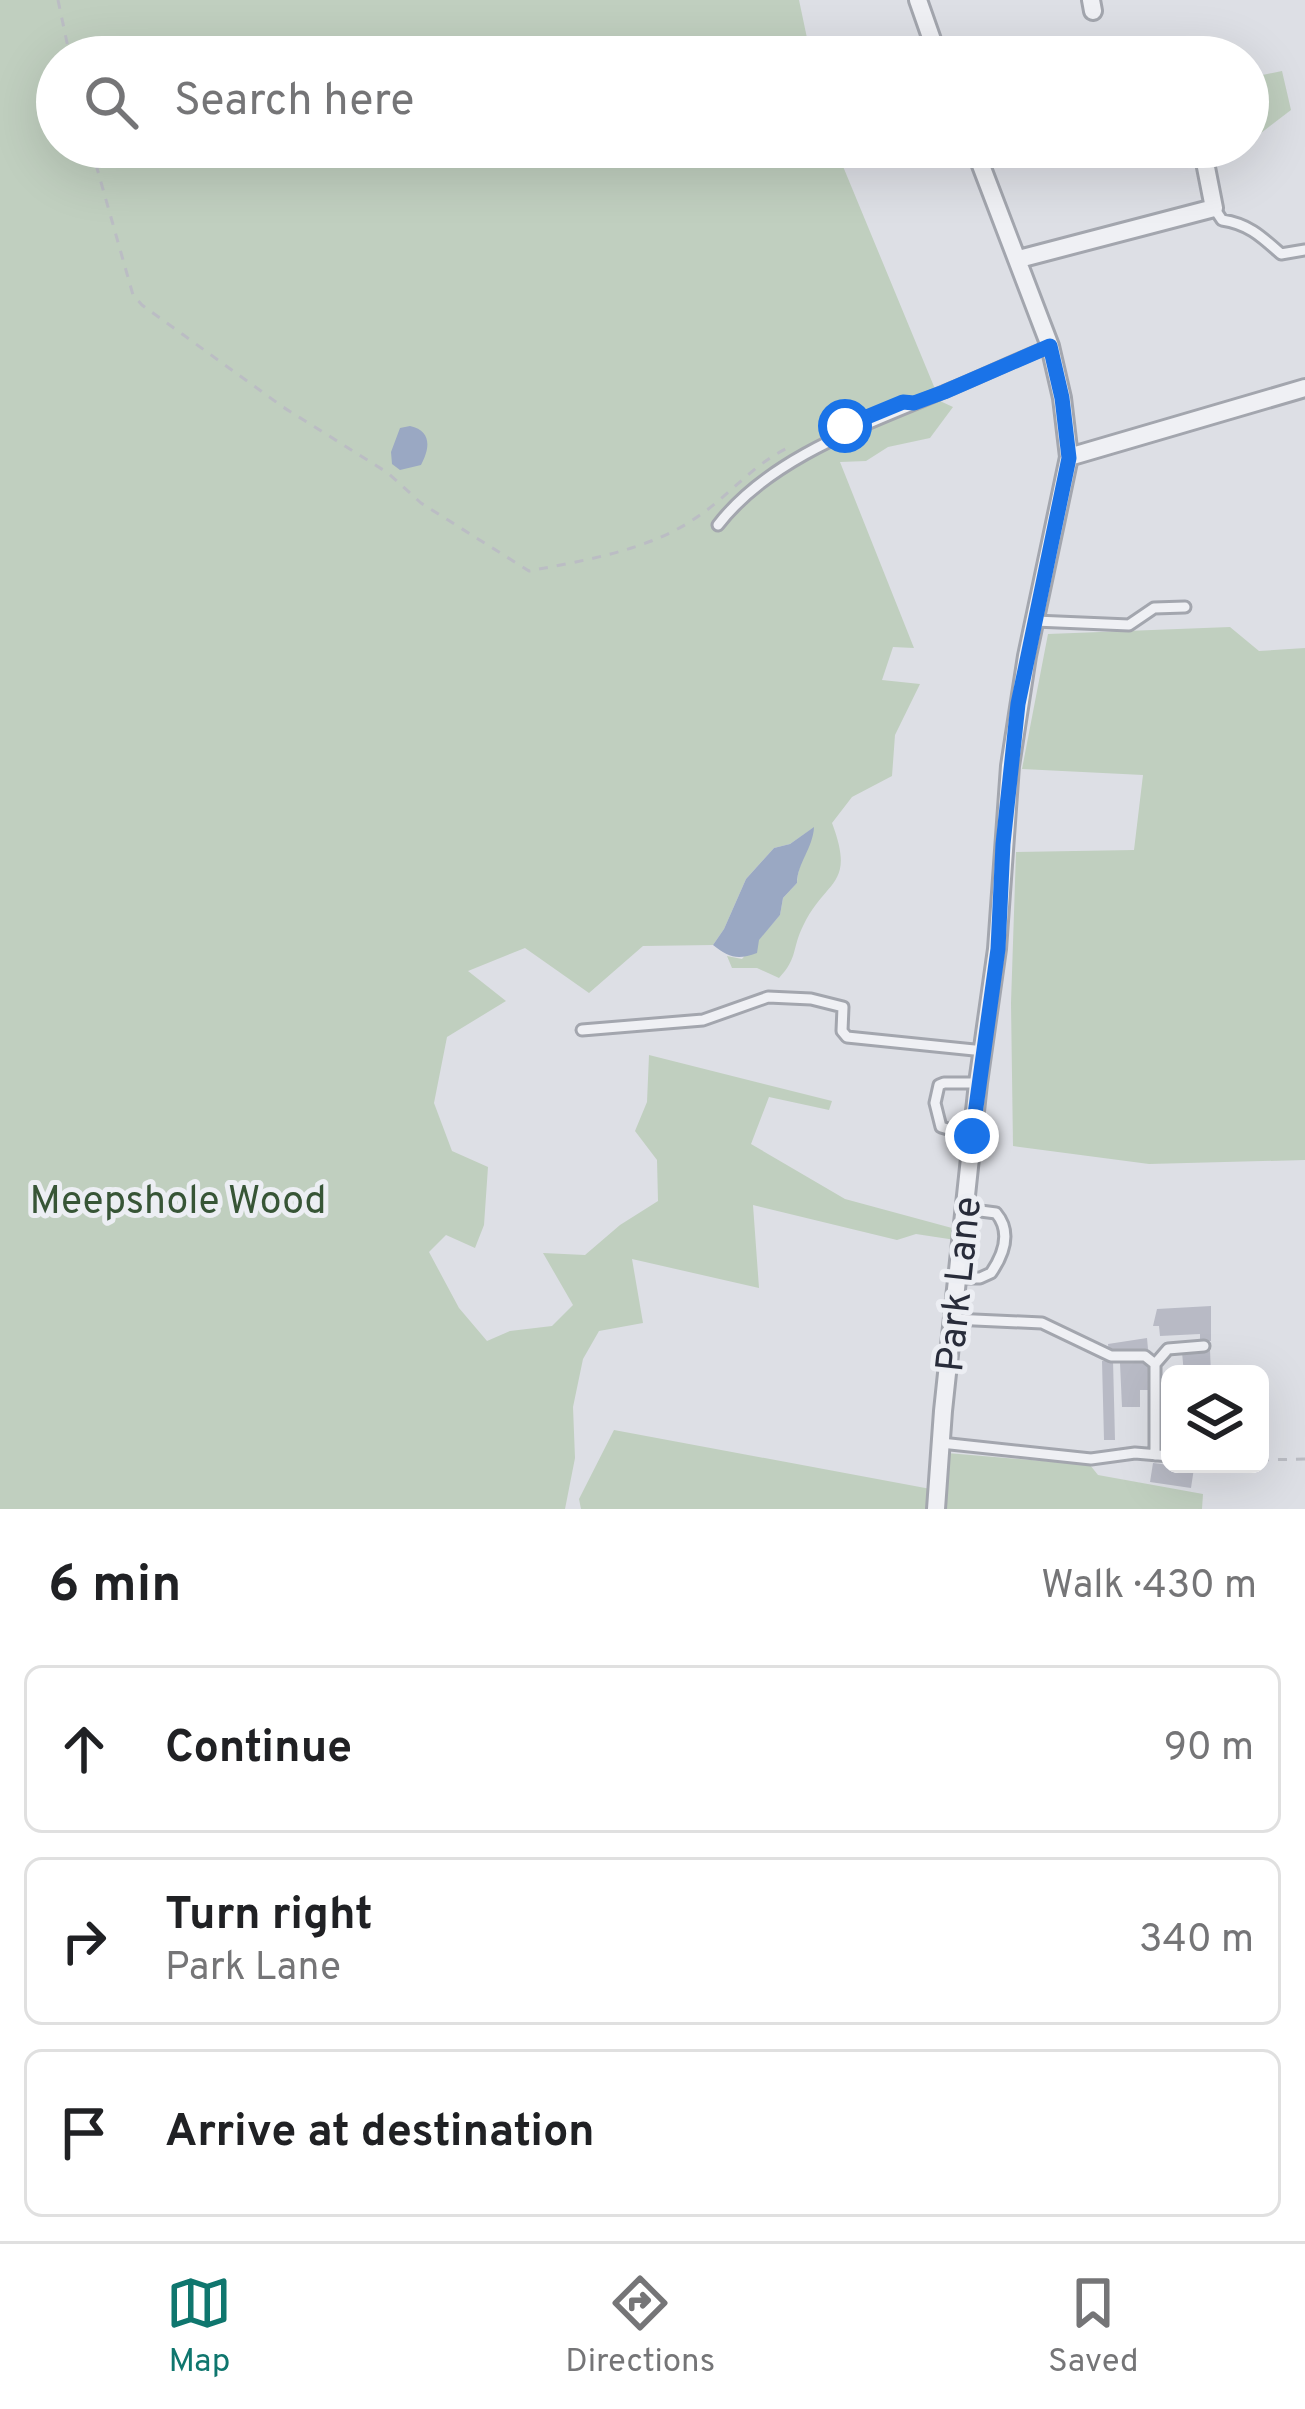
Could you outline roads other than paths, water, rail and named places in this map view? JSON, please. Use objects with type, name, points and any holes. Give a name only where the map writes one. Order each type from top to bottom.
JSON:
[{"type":"street","points":[[918,0],[931,36]]},
{"type":"street","name":"Park Lane","points":[[936,1509],[972,1136],[998,949],[1010,766],[1069,458],[1050,346],[982,168]]},
{"type":"street","points":[[1019,259],[1214,208],[1206,168]]},
{"type":"street","points":[[1069,458],[1305,388]]},
{"type":"lane","points":[[1214,208],[1222,220],[1247,226],[1281,254],[1305,250]]},
{"type":"lane","points":[[718,525],[749,490],[811,453],[1050,346]]},
{"type":"lane","points":[[1035,621],[1129,625],[1154,608],[1185,607]]},
{"type":"lane","points":[[582,1030],[703,1020],[751,1001],[783,996],[843,1007],[842,1031],[847,1037],[984,1051]]},
{"type":"lane","points":[[972,1136],[941,1127],[936,1095],[944,1083],[978,1083]]},
{"type":"lane","points":[[958,1278],[991,1273],[1005,1238],[996,1213],[965,1208]]},
{"type":"lane","points":[[953,1319],[1042,1323],[1111,1356],[1144,1356],[1155,1364]]},
{"type":"lane","points":[[1155,1455],[1155,1364],[1168,1349],[1204,1346]]},
{"type":"lane","points":[[940,1443],[1091,1459],[1161,1455]]},
{"type":"water","points":[[410,426],[426,436],[426,452],[421,465],[400,470],[392,464],[391,452],[400,428]]},
{"type":"water","points":[[814,827],[797,883],[783,898],[780,915],[759,940],[757,953],[734,957],[713,945],[746,879],[774,848],[790,844]]},
{"type":"park label","name":"Meepshole Wood","points":[[178,1199]]}]
